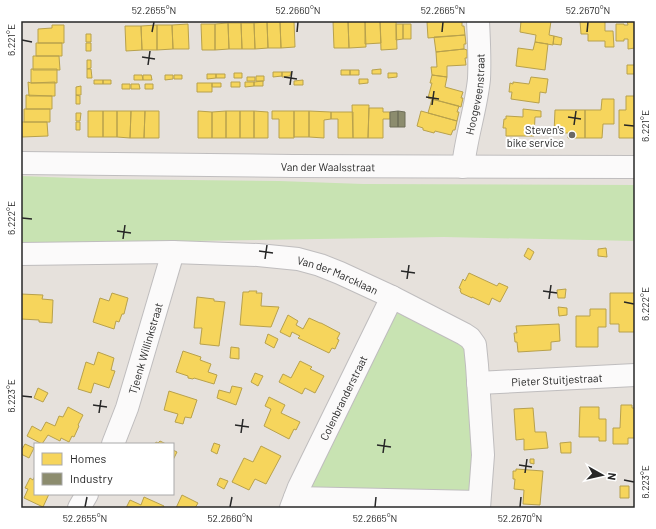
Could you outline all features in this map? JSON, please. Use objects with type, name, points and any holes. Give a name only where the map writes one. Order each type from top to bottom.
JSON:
[{"type":"street","name":"Hoogeveenstraat","points":[[463,166],[479,79],[478,21]]},
{"type":"street","name":"Van der Waalsstraat","points":[[21,163],[635,167]]},
{"type":"street","name":"Van der Marcklaan","points":[[21,254],[173,252],[298,258],[340,273],[392,297],[464,334],[470,338],[475,345],[483,455],[479,505]]},
{"type":"street","name":"Tjeenk Willinkstraat","points":[[113,443],[127,408],[173,252]]},
{"type":"street","name":"Colenbranderstraat","points":[[392,297],[293,503],[479,505]]},
{"type":"street","name":"Pieter Stuitjestraat","points":[[478,383],[635,375]]},
{"type":"street","points":[[79,508],[86,495]]},
{"type":"green space","points":[[21,176],[363,184],[635,185],[635,241],[444,237],[21,243]]},
{"type":"green space","points":[[397,313],[456,337],[469,355],[471,372],[473,496],[304,493]]},
{"type":"building: Homes","points":[[294,21],[295,47],[281,48],[280,22]]},
{"type":"building: Homes","points":[[333,21],[348,21],[349,48],[334,48]]},
{"type":"building: Homes","points":[[348,21],[365,21],[366,47],[349,48]]},
{"type":"building: Homes","points":[[365,21],[380,21],[381,43],[365,44]]},
{"type":"building: Homes","points":[[380,21],[396,21],[397,49],[381,50]]},
{"type":"building: Homes","points":[[462,21],[465,35],[428,38],[427,22]]},
{"type":"building: Homes","points":[[521,21],[551,21],[549,35],[554,36],[553,45],[535,42],[536,35],[520,32]]},
{"type":"building: Homes","points":[[580,21],[605,21],[605,31],[613,31],[614,47],[605,47],[605,41],[588,41],[588,34],[581,34]]},
{"type":"building: Homes","points":[[627,21],[635,21],[635,48],[628,49],[628,39],[624,39],[624,41],[616,41],[616,24],[628,25]]},
{"type":"building: Homes","points":[[267,22],[268,48],[255,49],[254,23]]},
{"type":"building: Homes","points":[[267,22],[280,22],[281,48],[268,48]]},
{"type":"building: Homes","points":[[228,23],[229,49],[215,50],[215,24]]},
{"type":"building: Homes","points":[[228,23],[241,23],[242,49],[229,49]]},
{"type":"building: Homes","points":[[241,23],[254,23],[255,49],[242,49]]},
{"type":"building: Homes","points":[[188,24],[189,49],[173,49],[172,25]]},
{"type":"building: Homes","points":[[201,24],[215,24],[215,50],[202,50]]},
{"type":"building: Homes","points":[[396,24],[403,24],[403,39],[396,40]]},
{"type":"building: Homes","points":[[403,24],[411,24],[411,39],[403,39]]},
{"type":"building: Homes","points":[[52,25],[64,25],[64,43],[38,43],[38,29],[52,28]]},
{"type":"building: Homes","points":[[157,25],[172,25],[173,49],[157,50]]},
{"type":"building: Homes","points":[[157,25],[157,50],[142,50],[141,26]]},
{"type":"building: Homes","points":[[125,26],[141,26],[142,50],[126,51]]},
{"type":"building: Homes","points":[[86,34],[91,34],[91,42],[86,42]]},
{"type":"building: Homes","points":[[465,35],[466,44],[464,44],[464,49],[436,52],[434,37]]},
{"type":"building: Homes","points":[[554,36],[562,38],[561,45],[553,44]]},
{"type":"building: Homes","points":[[535,42],[548,44],[545,70],[516,66],[518,48],[533,50]]},
{"type":"building: Homes","points":[[36,43],[62,43],[62,56],[36,56]]},
{"type":"building: Homes","points":[[86,43],[91,43],[91,51],[86,51]]},
{"type":"building: Homes","points":[[467,50],[467,58],[465,58],[466,65],[447,66],[447,77],[432,75],[431,67],[437,67],[436,52]]},
{"type":"building: Homes","points":[[33,56],[59,56],[60,70],[33,70]]},
{"type":"building: Homes","points":[[87,60],[91,60],[91,68],[87,69]]},
{"type":"building: Homes","points":[[627,65],[635,65],[635,74],[627,74]]},
{"type":"building: Homes","points":[[31,69],[57,69],[57,83],[31,83]]},
{"type":"building: Homes","points":[[87,69],[91,69],[92,78],[87,78]]},
{"type":"building: Homes","points":[[381,69],[381,74],[372,74],[372,70]]},
{"type":"building: Homes","points":[[341,70],[350,70],[350,75],[341,75]]},
{"type":"building: Homes","points":[[350,70],[359,70],[359,75],[350,75]]},
{"type":"building: Homes","points":[[273,72],[282,72],[282,76],[273,77]]},
{"type":"building: Homes","points":[[282,72],[291,72],[290,76],[282,77]]},
{"type":"building: Homes","points":[[234,73],[242,73],[242,78],[234,78]]},
{"type":"building: Homes","points":[[388,73],[397,73],[397,77],[388,78]]},
{"type":"building: Homes","points":[[207,74],[216,74],[216,78],[207,79]]},
{"type":"building: Homes","points":[[216,74],[225,74],[225,78],[216,78]]},
{"type":"building: Homes","points":[[134,75],[142,75],[143,80],[134,80]]},
{"type":"building: Homes","points":[[143,75],[151,75],[152,80],[143,80]]},
{"type":"building: Homes","points":[[165,75],[173,75],[173,79],[165,80]]},
{"type":"building: Homes","points":[[174,75],[182,75],[182,79],[174,79]]},
{"type":"building: Homes","points":[[432,75],[447,77],[445,87],[463,92],[461,107],[428,98],[432,83],[430,83]]},
{"type":"building: Homes","points":[[256,76],[264,76],[264,81],[256,81]]},
{"type":"building: Homes","points":[[247,77],[255,77],[255,81],[247,81]]},
{"type":"building: Homes","points":[[531,77],[548,79],[546,93],[540,92],[539,103],[511,99],[512,92],[509,92],[510,83],[529,84]]},
{"type":"building: Homes","points":[[359,79],[368,79],[368,83],[359,84]]},
{"type":"building: Homes","points":[[94,80],[103,80],[103,84],[94,84]]},
{"type":"building: Homes","points":[[103,80],[111,80],[111,84],[103,84]]},
{"type":"building: Homes","points":[[303,80],[303,85],[294,85],[294,81]]},
{"type":"building: Homes","points":[[263,81],[263,86],[254,86],[254,82]]},
{"type":"building: Homes","points":[[28,82],[55,82],[55,96],[29,96]]},
{"type":"building: Homes","points":[[231,82],[240,82],[240,87],[231,87]]},
{"type":"building: Homes","points":[[245,82],[254,82],[254,86],[245,87]]},
{"type":"building: Homes","points":[[197,83],[212,83],[212,92],[197,92]]},
{"type":"building: Homes","points":[[212,83],[221,83],[221,87],[212,87]]},
{"type":"building: Homes","points":[[122,84],[130,84],[130,89],[122,89]]},
{"type":"building: Homes","points":[[131,84],[139,84],[140,89],[131,89]]},
{"type":"building: Homes","points":[[145,84],[153,84],[153,89],[145,89]]},
{"type":"building: Homes","points":[[81,86],[81,95],[76,95],[76,87]]},
{"type":"building: Homes","points":[[26,95],[52,96],[52,109],[26,109]]},
{"type":"building: Homes","points":[[76,95],[80,96],[80,104],[76,104]]},
{"type":"building: Homes","points":[[626,96],[635,96],[635,138],[619,138],[619,110],[626,110]]},
{"type":"building: Homes","points":[[432,99],[459,106],[457,121],[428,113]]},
{"type":"building: Homes","points":[[602,99],[614,99],[614,124],[603,124],[602,138],[585,138],[585,110],[601,110]]},
{"type":"building: Homes","points":[[352,105],[369,105],[368,138],[353,138]]},
{"type":"building: Homes","points":[[369,108],[383,108],[383,112],[390,112],[390,119],[383,119],[383,138],[368,138]]},
{"type":"building: Homes","points":[[24,109],[50,109],[50,122],[24,122]]},
{"type":"building: Homes","points":[[523,109],[541,111],[541,117],[535,117],[534,136],[506,136],[506,128],[503,128],[504,119],[506,119],[506,116],[523,117]]},
{"type":"building: Homes","points":[[555,110],[585,110],[585,138],[568,138],[568,133],[554,133]]},
{"type":"building: Homes","points":[[88,111],[103,111],[103,137],[88,137]]},
{"type":"building: Homes","points":[[103,111],[117,111],[117,137],[103,137]]},
{"type":"building: Homes","points":[[117,111],[131,111],[130,138],[117,137]]},
{"type":"building: Homes","points":[[131,111],[145,111],[144,138],[130,138]]},
{"type":"building: Homes","points":[[145,111],[159,111],[159,138],[144,138]]},
{"type":"building: Homes","points":[[198,111],[212,112],[212,138],[198,138]]},
{"type":"building: Homes","points":[[226,111],[240,111],[240,138],[226,138]]},
{"type":"building: Homes","points":[[226,111],[226,138],[212,138],[212,112]]},
{"type":"building: Homes","points":[[240,111],[254,111],[254,138],[240,138]]},
{"type":"building: Homes","points":[[254,111],[268,112],[268,138],[254,138]]},
{"type":"building: Homes","points":[[272,111],[294,111],[294,138],[279,138],[279,119],[272,119]]},
{"type":"building: Homes","points":[[294,111],[309,111],[309,137],[294,137]]},
{"type":"building: Homes","points":[[309,111],[331,112],[331,119],[324,120],[324,138],[309,137]]},
{"type":"building: Homes","points":[[421,111],[457,121],[455,130],[453,130],[451,135],[423,130],[423,128],[417,126]]},
{"type":"building: Homes","points":[[331,112],[353,112],[353,138],[338,138],[338,119],[331,119]]},
{"type":"building: Homes","points":[[76,113],[81,113],[80,121],[76,121]]},
{"type":"building: Homes","points":[[21,122],[47,122],[48,136],[22,137]]},
{"type":"building: Homes","points":[[76,122],[80,122],[80,130],[76,130]]},
{"type":"building: Homes","points":[[528,248],[534,252],[530,260],[524,256]]},
{"type":"building: Homes","points":[[606,248],[607,257],[598,256],[598,249]]},
{"type":"building: Homes","points":[[469,273],[497,286],[499,283],[508,287],[500,302],[492,298],[489,305],[461,293],[461,289],[459,288],[463,279],[465,281]]},
{"type":"building: Homes","points":[[566,289],[565,298],[558,298],[557,290]]},
{"type":"building: Homes","points":[[257,291],[256,293],[262,293],[261,306],[279,307],[271,327],[240,325],[243,292]]},
{"type":"building: Homes","points":[[112,293],[128,298],[124,314],[122,314],[119,322],[116,321],[114,329],[93,322],[100,298],[109,301]]},
{"type":"building: Homes","points":[[610,293],[635,293],[635,332],[619,332],[619,324],[610,324]]},
{"type":"building: Homes","points":[[21,294],[43,295],[42,299],[53,300],[52,323],[39,322],[39,320],[21,319]]},
{"type":"building: Homes","points":[[197,297],[225,302],[219,346],[200,344],[202,328],[194,328]]},
{"type":"building: Homes","points":[[558,307],[567,308],[567,315],[559,316]]},
{"type":"building: Homes","points":[[590,309],[606,309],[606,327],[598,327],[598,347],[576,347],[576,316],[590,316]]},
{"type":"building: Homes","points":[[288,315],[298,321],[296,325],[303,329],[309,318],[340,333],[335,349],[332,348],[329,353],[298,338],[300,336],[292,332],[290,337],[280,332]]},
{"type":"building: Homes","points":[[559,324],[560,341],[551,342],[551,350],[518,352],[514,333],[517,333],[516,326]]},
{"type":"building: Homes","points":[[268,334],[278,339],[274,348],[265,343]]},
{"type":"building: Homes","points":[[231,347],[239,348],[239,359],[230,358]]},
{"type":"building: Homes","points":[[183,351],[201,357],[200,360],[211,364],[208,372],[217,375],[214,384],[194,378],[188,378],[188,376],[176,372]]},
{"type":"building: Homes","points":[[98,352],[114,358],[111,370],[115,371],[109,388],[94,383],[91,393],[78,389],[86,362],[94,365]]},
{"type":"building: Homes","points":[[300,361],[312,367],[310,369],[324,376],[315,393],[305,388],[302,394],[279,382],[283,374],[291,378]]},
{"type":"building: Homes","points":[[255,373],[263,376],[258,386],[251,382]]},
{"type":"building: Homes","points":[[232,386],[242,388],[236,405],[217,398],[219,390],[230,393]]},
{"type":"building: Homes","points":[[38,388],[48,393],[43,402],[34,398]]},
{"type":"building: Homes","points":[[169,391],[197,400],[191,418],[185,417],[183,424],[175,422],[178,414],[164,410]]},
{"type":"building: Homes","points":[[269,397],[285,405],[281,413],[300,422],[296,430],[294,429],[289,439],[264,426],[271,409],[265,406]]},
{"type":"building: Homes","points":[[621,405],[632,405],[632,408],[635,408],[635,438],[628,438],[628,444],[613,444],[613,428],[620,428]]},
{"type":"building: Homes","points":[[68,407],[83,415],[74,437],[72,436],[69,442],[61,438],[60,441],[48,435],[43,443],[40,443],[27,436],[32,426],[41,431],[46,422],[55,426],[59,416],[63,417]]},
{"type":"building: Homes","points":[[580,407],[599,407],[599,419],[606,419],[606,441],[599,441],[599,437],[579,437]]},
{"type":"building: Homes","points":[[533,408],[535,432],[546,432],[548,448],[524,450],[524,439],[516,440],[514,409]]},
{"type":"building: Homes","points":[[571,442],[571,453],[561,453],[560,443]]},
{"type":"building: Homes","points":[[214,443],[220,445],[217,454],[211,451]]},
{"type":"building: Homes","points":[[25,444],[34,448],[29,458],[21,454]]},
{"type":"building: Homes","points":[[261,446],[281,456],[266,484],[255,479],[249,490],[232,482],[244,458],[253,462]]},
{"type":"building: Homes","points":[[174,450],[177,452],[174,458]]},
{"type":"building: Homes","points":[[530,459],[534,459],[534,464],[530,463]]},
{"type":"building: Homes","points":[[516,469],[543,471],[540,505],[523,504],[524,490],[514,489],[515,479],[513,479],[513,471],[516,471]]},
{"type":"building: Homes","points":[[30,478],[33,480],[34,478],[34,495],[49,495],[43,507],[24,498],[28,489],[25,488]]},
{"type":"building: Homes","points":[[220,478],[228,481],[224,489],[217,485]]},
{"type":"building: Homes","points":[[620,486],[629,486],[629,498],[620,498]]},
{"type":"building: Homes","points":[[182,495],[198,503],[195,508],[176,508]]},
{"type":"building: Homes","points":[[144,497],[164,506],[163,508],[126,508],[130,500],[141,505]]},
{"type":"building: Industry","points":[[398,111],[405,112],[405,127],[398,127]]},
{"type":"building: Industry","points":[[398,111],[398,127],[390,127],[390,112]]},
{"type":"place","name":"Steven's bike service","points":[[572,135]]}]
